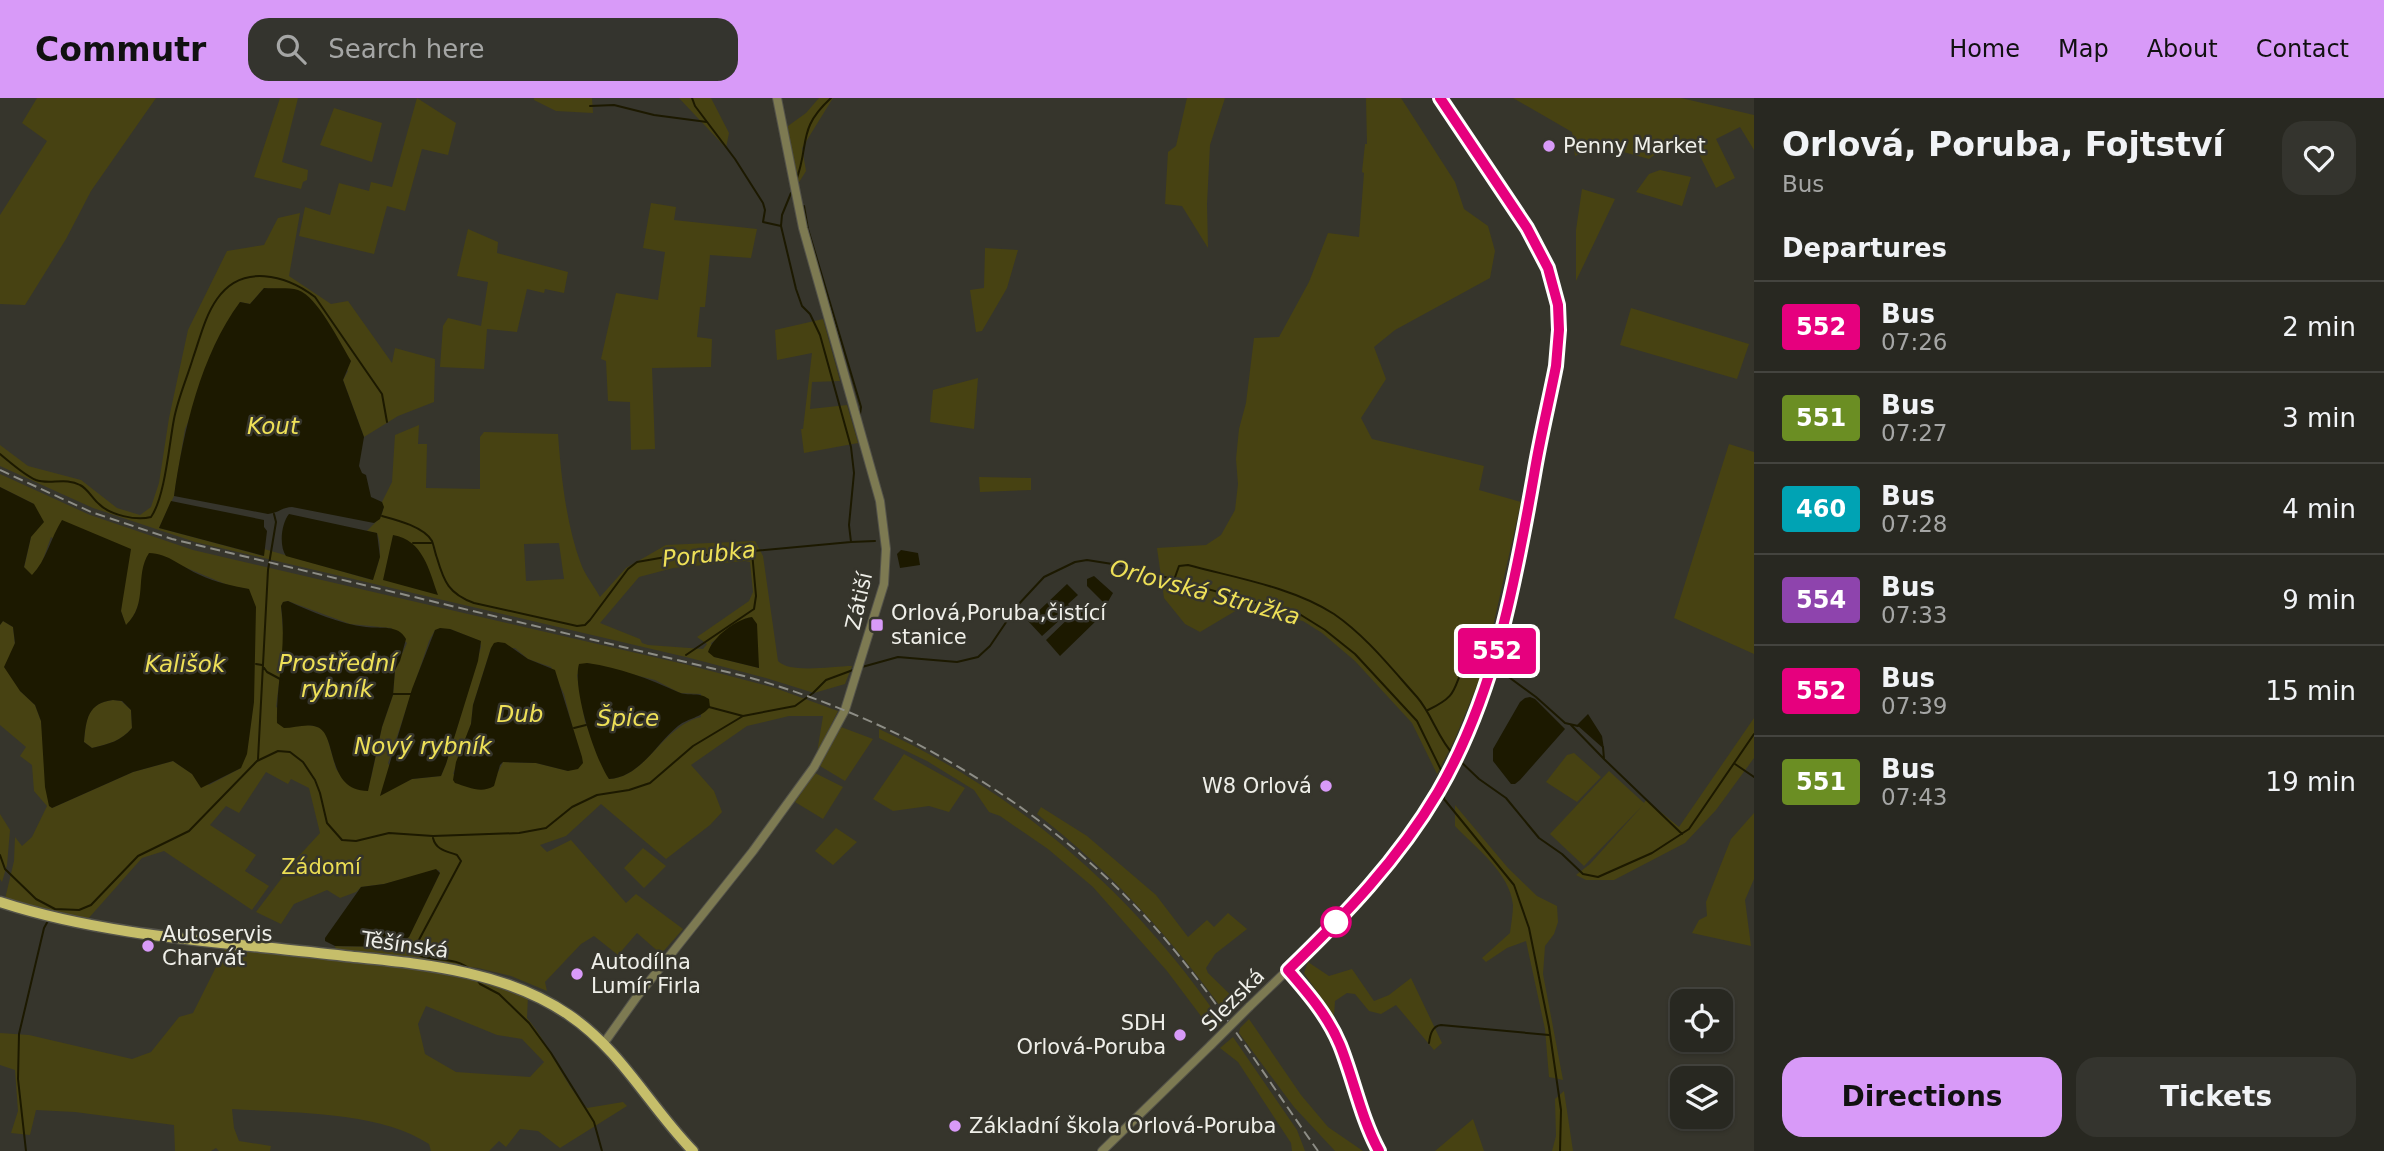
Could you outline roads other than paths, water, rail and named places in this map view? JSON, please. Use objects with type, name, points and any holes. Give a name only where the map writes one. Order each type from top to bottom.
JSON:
[{"type":"main road","name":"Těšínská","points":[[0,902],[44,917],[160,935],[401,962],[511,985],[548,1002],[604,1043],[694,1151]]},
{"type":"street","name":"Zátiší","points":[[604,1043],[636,998],[746,861],[814,767],[845,710],[884,584],[886,549],[880,501],[803,228],[777,98]]},
{"type":"street","name":"Slezská","points":[[1102,1151],[1374,882],[1437,794],[1482,699],[1510,598],[1556,366],[1559,330],[1553,283],[1539,248],[1440,98]]},
{"type":"street","points":[[1288,970],[1324,1014],[1335,1034],[1379,1151]]},
{"type":"water","name":"Kout","points":[[264,288],[294,289],[306,294],[328,321],[351,361],[343,380],[364,437],[359,466],[366,475],[371,497],[382,502],[384,507],[380,519],[374,523],[292,507],[268,514],[174,496],[189,420],[204,369],[226,323],[240,302],[250,304]]},
{"type":"water","name":"Kališok","points":[[0,487],[34,504],[44,522],[31,537],[24,567],[32,575],[41,563],[62,520],[131,549],[121,611],[126,625],[137,608],[142,571],[149,553],[169,558],[212,580],[249,589],[256,607],[254,702],[247,754],[241,768],[201,788],[192,774],[173,761],[133,772],[52,808],[49,806],[45,787],[41,721],[35,705],[20,691],[4,667],[15,643],[13,627],[3,621],[0,625]],"holes":[[[122,701],[131,710],[132,728],[119,739],[104,745],[92,748],[84,742],[87,719],[93,709],[105,702]]]},
{"type":"water","points":[[171,501],[264,520],[267,531],[264,556],[159,528]]},
{"type":"water","points":[[289,514],[377,533],[380,557],[373,580],[286,556],[282,547],[282,535]]},
{"type":"water","points":[[393,535],[403,538],[418,550],[428,566],[438,595],[383,580]]},
{"type":"water","points":[[901,550],[918,553],[920,565],[900,568],[897,554]]},
{"type":"water","points":[[1094,576],[1113,593],[1106,605],[1087,586],[1087,579]]},
{"type":"water","points":[[1067,584],[1078,595],[1068,604],[1072,609],[1042,636],[1028,621]]},
{"type":"water","name":"Prostřední rybník","points":[[288,601],[346,623],[394,629],[406,639],[395,670],[393,695],[382,727],[368,791],[354,789],[345,782],[334,762],[328,740],[317,727],[284,728],[277,723],[283,637],[281,606]]},
{"type":"water","points":[[1085,607],[1098,619],[1060,656],[1046,640],[1075,612],[1078,614]]},
{"type":"water","points":[[752,617],[757,624],[759,668],[714,657],[708,652],[715,640],[726,630],[739,621]]},
{"type":"water","name":"Nový rybník","points":[[440,628],[481,641],[478,661],[446,764],[441,776],[412,779],[380,796],[412,689],[435,630]]},
{"type":"water","name":"Dub","points":[[498,642],[505,643],[528,659],[555,670],[582,757],[583,763],[578,769],[568,771],[536,763],[503,762],[494,786],[489,788],[474,789],[453,780],[491,648]]},
{"type":"water","name":"Špice","points":[[587,663],[634,674],[682,693],[705,697],[709,699],[710,707],[678,726],[639,766],[620,777],[609,779],[592,740],[582,706],[579,664]]},
{"type":"water","points":[[1530,697],[1565,729],[1520,780],[1511,784],[1493,761],[1493,749],[1520,702]]},
{"type":"water","points":[[1588,714],[1602,736],[1604,749],[1577,725]]},
{"type":"water","points":[[436,869],[440,873],[409,937],[396,941],[396,947],[335,946],[325,941],[361,887],[384,884]]},
{"type":"waterway","points":[[692,98],[763,203],[763,222],[781,226]]},
{"type":"waterway","name":"Porubka","points":[[796,181],[809,128],[820,109],[831,98]]},
{"type":"waterway","points":[[590,106],[614,105],[654,115],[707,122]]},
{"type":"waterway","name":"Porubka","points":[[382,516],[410,525],[428,536],[445,580],[459,596],[474,603],[577,626],[585,625],[590,620],[628,569],[637,562],[683,554],[710,555],[851,542],[849,525],[854,473],[851,447],[820,335],[810,314],[802,306],[796,289],[781,226],[782,215],[791,193]]},
{"type":"waterway","points":[[804,206],[808,229],[861,407],[860,414]]},
{"type":"waterway","points":[[0,454],[36,480],[80,485],[99,504],[116,514],[131,518],[151,517],[160,497],[178,403],[206,320],[217,299],[227,288],[239,280],[251,277],[278,278],[315,297],[382,394],[387,422]]},
{"type":"waterway","name":"Porubka","points":[[258,759],[268,570],[276,522],[274,514]]},
{"type":"waterway","points":[[851,542],[875,541]]},
{"type":"waterway","points":[[413,543],[431,543]]},
{"type":"waterway","points":[[686,655],[754,609],[756,596],[752,552]]},
{"type":"waterway","name":"Orlovská Stružka","points":[[862,667],[898,657],[957,662],[978,657],[990,646],[1017,606],[1044,577],[1075,562],[1087,560],[1125,566],[1301,615],[1325,630],[1355,654],[1417,721],[1443,774]]},
{"type":"waterway","points":[[1174,580],[1179,566],[1188,565],[1282,590],[1334,614],[1367,642],[1417,697],[1454,755]]},
{"type":"waterway","points":[[1428,710],[1451,695],[1467,660],[1473,657],[1490,664]]},
{"type":"waterway","points":[[256,664],[262,665],[267,672],[282,680]]},
{"type":"waterway","points":[[1495,667],[1536,697],[1565,723],[1578,726]]},
{"type":"waterway","name":"Orlovská Stružka","points":[[0,855],[5,869],[36,899],[55,909],[79,910],[91,905],[138,856],[189,831],[257,761],[278,751],[290,752],[303,762],[315,780],[327,823],[342,840],[356,841],[389,833],[433,836],[519,833],[546,828],[572,807],[597,795],[629,790],[650,783],[693,746],[743,716],[795,706],[826,680],[853,670]]},
{"type":"waterway","points":[[392,694],[411,694]]},
{"type":"waterway","points":[[709,707],[743,716]]},
{"type":"waterway","points":[[574,728],[586,725]]},
{"type":"waterway","points":[[1571,725],[1604,759]]},
{"type":"waterway","points":[[1458,759],[1479,779],[1506,798],[1539,838],[1562,854],[1583,874],[1598,877],[1652,853],[1689,829],[1754,734]]},
{"type":"waterway","points":[[1603,747],[1604,759],[1682,834]]},
{"type":"waterway","points":[[1735,764],[1754,777]]},
{"type":"waterway","name":"Orlovská Stružka","points":[[1444,787],[1444,799],[1514,885],[1529,928],[1549,1027],[1561,1110],[1560,1151]]},
{"type":"waterway","points":[[433,838],[439,848],[457,855],[461,861],[413,951],[425,957],[457,962],[471,970]]},
{"type":"waterway","points":[[26,1151],[18,1079],[19,1034],[44,928],[49,919]]},
{"type":"waterway","points":[[478,981],[499,994],[529,1023],[551,1053],[594,1122],[602,1151]]},
{"type":"waterway","points":[[1429,1043],[1434,1029],[1441,1025],[1549,1035]]},
{"type":"railway","points":[[0,470],[91,512],[172,539],[744,676],[861,717],[916,744],[970,774],[1022,808],[1071,846],[1116,887],[1181,958],[1318,1151]]},
{"type":"place","name":"Penny Market","points":[[1549,146]]},
{"type":"place","name":"Orlová,Poruba,čistící stanice","points":[[877,625]]},
{"type":"place","name":"W8 Orlová","points":[[1326,786]]},
{"type":"place","name":"Autoservis Charvát","points":[[148,946]]},
{"type":"place","name":"Autodílna Lumír Firla","points":[[577,974]]},
{"type":"place","name":"SDH Orlová-Poruba","points":[[1180,1035]]},
{"type":"place","name":"Základní škola Orlová-Poruba","points":[[955,1126]]},
{"type":"park label","name":"Zádomí","points":[[321,867]]}]
